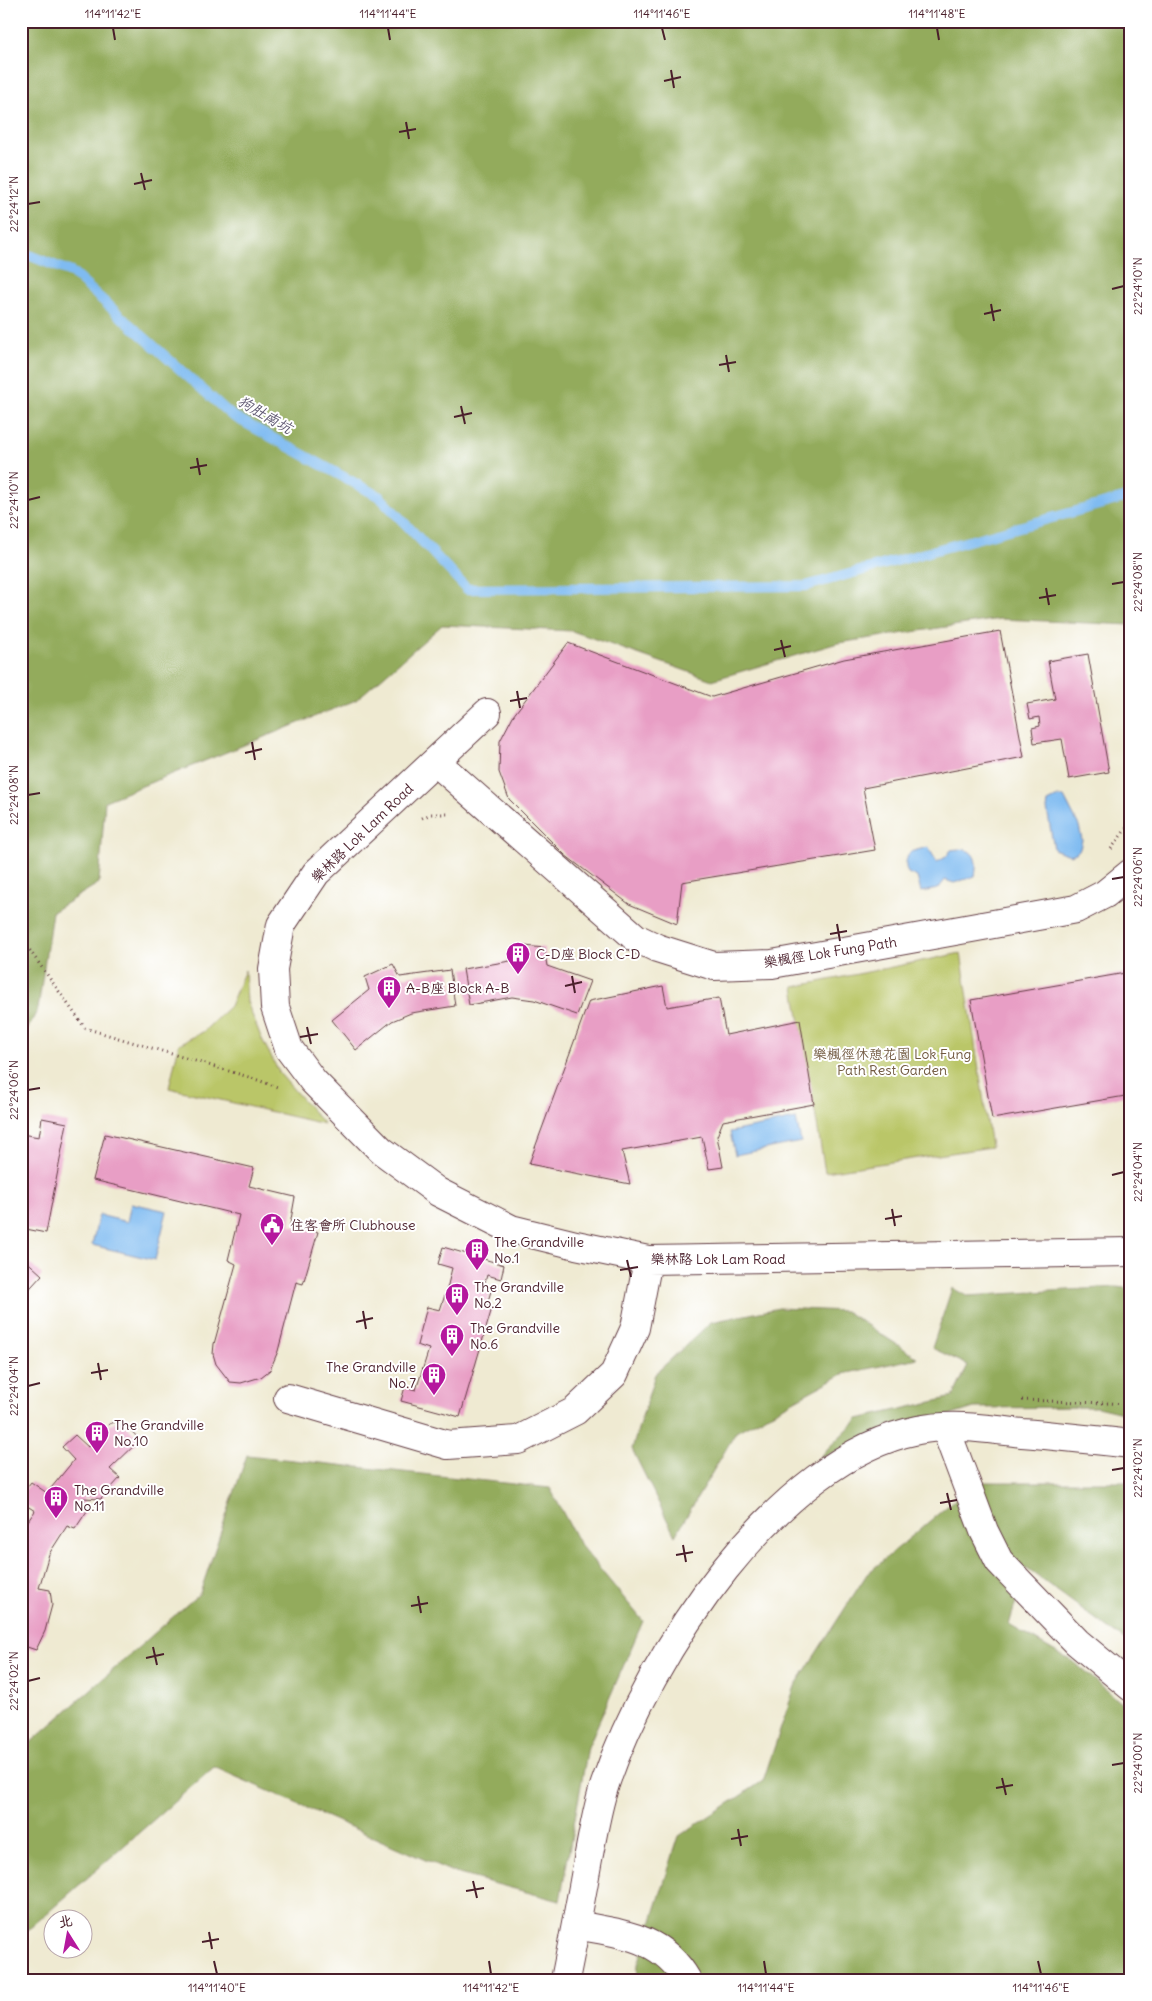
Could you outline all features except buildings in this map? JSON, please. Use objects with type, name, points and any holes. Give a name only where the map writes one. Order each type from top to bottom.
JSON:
[{"type":"street","name":"樂林路 Lok Lam Road","points":[[487,713],[316,873],[281,926],[273,969],[275,1007],[289,1049],[312,1082],[381,1150],[438,1192],[511,1230],[576,1246],[648,1260],[1131,1252]]},
{"type":"street","name":"樂楓徑 Lok Fung Path","points":[[436,762],[636,938],[657,948],[714,966],[772,964],[1076,908],[1105,894],[1131,873]]},
{"type":"street","points":[[288,1398],[448,1445],[518,1440],[575,1412],[614,1374],[635,1328],[648,1260]]},
{"type":"street","points":[[945,1427],[984,1531],[999,1561],[1077,1642],[1131,1687]]},
{"type":"street","points":[[566,1980],[596,1818],[604,1786],[616,1754],[642,1697],[669,1649],[716,1581],[748,1543],[779,1511],[828,1469],[848,1456],[884,1439],[921,1429],[945,1427],[978,1428],[1131,1444]]},
{"type":"street","points":[[576,1925],[644,1940],[671,1957],[687,1980]]},
{"type":"path","points":[[414,820],[431,814],[458,814]]},
{"type":"path","points":[[1109,852],[1131,822]]},
{"type":"path","points":[[21,938],[85,1028],[252,1078],[289,1091]]},
{"type":"path","points":[[1021,1400],[1131,1404]]},
{"type":"green space","points":[[21,21],[1131,21],[1131,625],[1000,619],[838,643],[712,680],[572,631],[442,625],[356,700],[105,801],[99,883],[52,912],[38,1009],[21,1042]]},
{"type":"green space","name":"樂楓徑休憩花園 Lok Fung Path Rest Garden","points":[[961,953],[991,1147],[825,1172],[794,987]]},
{"type":"green space","points":[[245,970],[247,1002],[261,1037],[280,1074],[324,1124],[169,1088],[179,1044],[203,1032],[230,1006]]},
{"type":"green space","points":[[1117,1287],[1131,1289],[1131,1415],[1097,1407],[974,1408],[819,1457],[858,1419],[953,1397],[968,1365],[932,1348],[952,1288],[967,1296]]},
{"type":"green space","points":[[779,1308],[845,1311],[918,1358],[843,1374],[736,1432],[675,1536],[632,1449],[655,1374],[711,1322]]},
{"type":"green space","points":[[247,1455],[550,1488],[580,1545],[643,1621],[588,1747],[560,1901],[455,1873],[214,1767],[53,1908],[42,1908],[42,1918],[21,1936],[21,1751],[200,1593]]},
{"type":"green space","points":[[976,1482],[1131,1482],[1131,1645],[1026,1568],[1009,1625],[1075,1663],[1131,1711],[1131,1980],[637,1980],[638,1964],[679,1836],[763,1781],[795,1686],[867,1574]]},
{"type":"water","points":[[1058,797],[1064,797],[1079,826],[1082,840],[1080,849],[1070,855],[1054,849],[1047,809],[1048,802]]},
{"type":"water","points":[[928,847],[937,862],[946,857],[951,850],[969,851],[975,858],[975,876],[954,883],[945,880],[938,889],[921,892],[917,877],[908,873],[906,862],[910,852]]},
{"type":"water","points":[[796,1119],[801,1142],[735,1155],[730,1132]]},
{"type":"water","points":[[131,1203],[167,1211],[155,1260],[92,1245],[99,1215],[127,1222]]},
{"type":"waterway","name":"狗肚南坑","points":[[21,252],[71,272],[231,415],[380,497],[467,589],[806,586],[1131,496]]},
{"type":"place","name":"C-D座 Block C-D","points":[[518,975]]},
{"type":"place","name":"A-B座 Block A-B","points":[[389,1009]]},
{"type":"place","name":"住客會所 Clubhouse","points":[[272,1246]]},
{"type":"place","name":"The Grandville No.1","points":[[477,1271]]},
{"type":"place","name":"The Grandville No.2","points":[[457,1316]]},
{"type":"place","name":"The Grandville No.6","points":[[452,1357]]},
{"type":"place","name":"The Grandville No.7","points":[[434,1396]]},
{"type":"place","name":"The Grandville No.10","points":[[97,1454]]},
{"type":"place","name":"The Grandville No.11","points":[[56,1519]]}]
